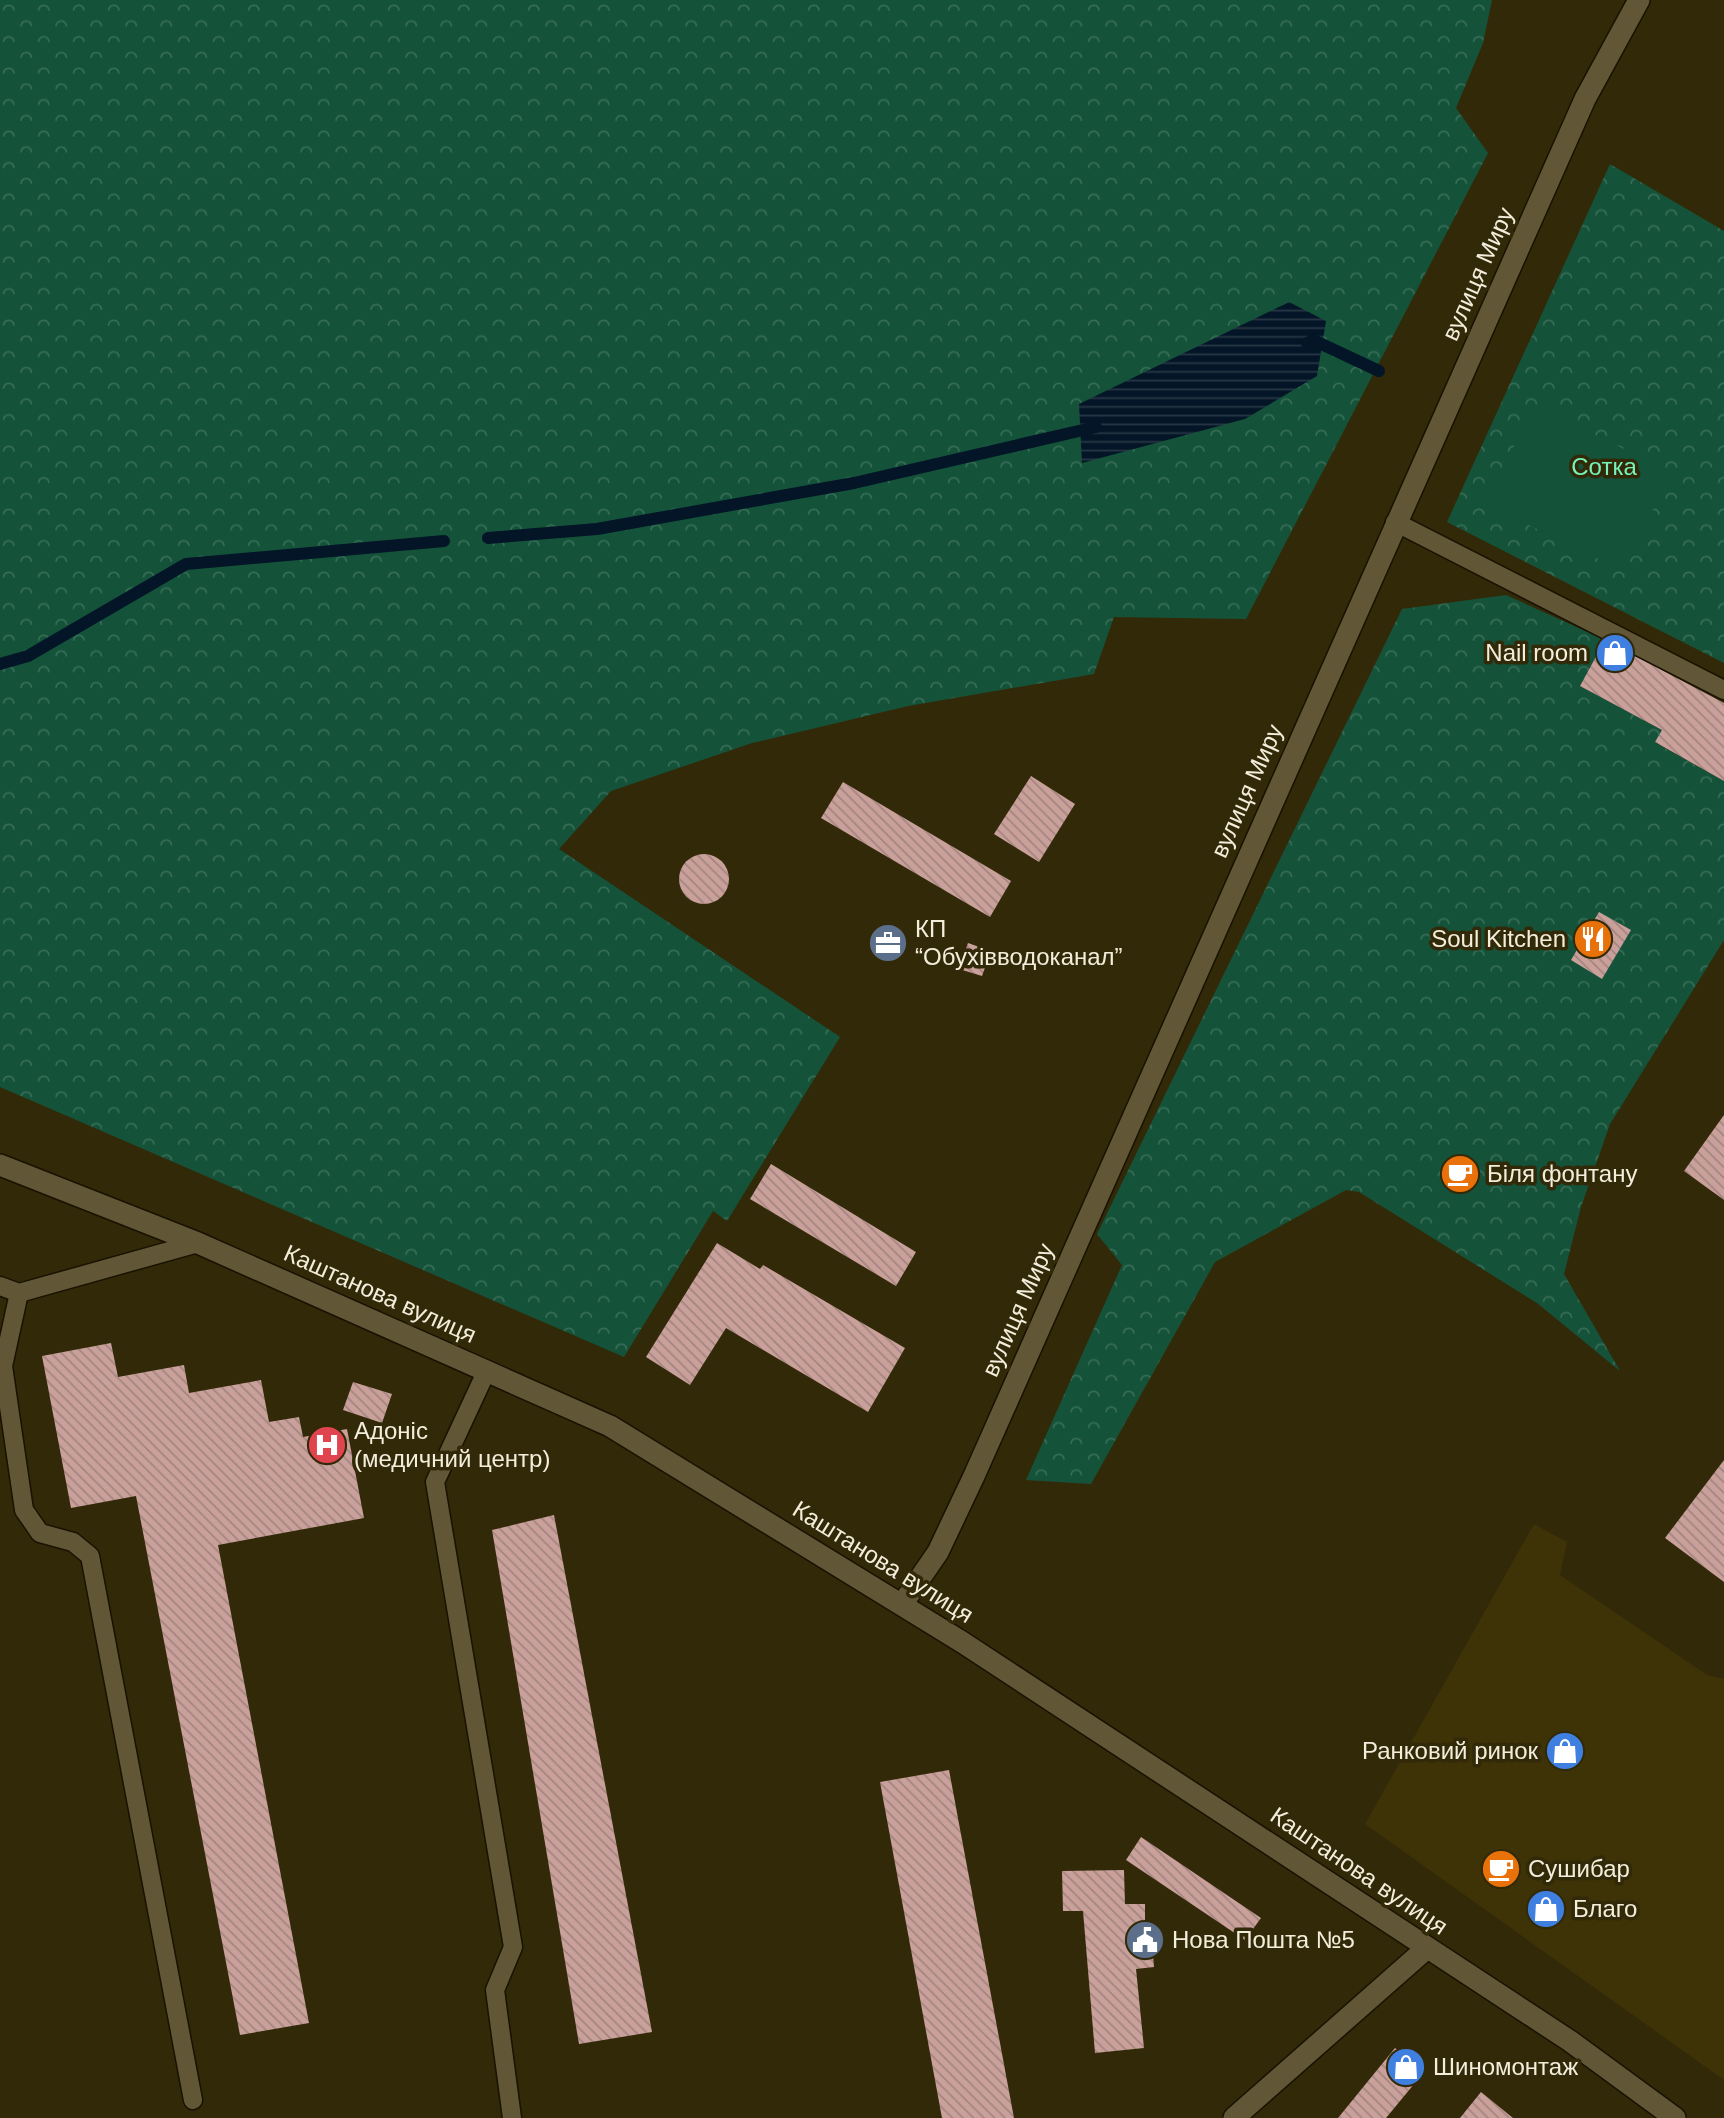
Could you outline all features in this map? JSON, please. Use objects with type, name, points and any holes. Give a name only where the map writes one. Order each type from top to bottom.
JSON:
[{"type":"street","name":"вулиця Миру","points":[[903,1603],[938,1552],[974,1476],[1395,522],[1586,99],[1639,0]]},
{"type":"street","name":"Каштанова вулиця","points":[[0,1165],[198,1243],[610,1426],[903,1603],[1570,2041],[1675,2118]]},
{"type":"street","points":[[1234,2118],[1427,1948]]},
{"type":"lane","points":[[1395,522],[1724,690]]},
{"type":"lane","points":[[0,1286],[19,1293],[198,1243]]},
{"type":"lane","points":[[19,1293],[1,1368],[24,1510],[40,1533],[73,1542],[90,1556],[97,1578],[192,2100]]},
{"type":"lane","points":[[487,1370],[435,1482],[513,1947],[495,1990],[512,2118]]},
{"type":"shaded area","name":"Ранковий ринок","points":[[1534,1524],[1567,1542],[1560,1575],[1707,1675],[1724,1679],[1724,2080],[1365,1824]]},
{"type":"green space","points":[[0,0],[1492,0],[1483,43],[1456,108],[1488,153],[1246,619],[1114,617],[1094,674],[908,706],[752,743],[611,791],[559,849],[840,1037],[727,1221],[713,1211],[624,1357],[0,1087]]},
{"type":"green space","name":"Сотка","points":[[1610,164],[1724,231],[1724,663],[1447,522]]},
{"type":"green space","points":[[1534,405],[1671,472],[1623,571],[1486,504]]},
{"type":"green space","points":[[1506,595],[1605,640],[1580,686],[1662,730],[1656,743],[1724,781],[1724,940],[1610,1124],[1581,1207],[1564,1274],[1620,1371],[1537,1303],[1359,1192],[1346,1190],[1215,1262],[1091,1484],[1026,1480],[1122,1265],[1097,1234],[1402,609]]},
{"type":"water","points":[[1289,302],[1326,321],[1317,376],[1245,419],[1082,463],[1079,404]]},
{"type":"building","points":[[1605,640],[1724,703],[1724,781],[1655,742],[1662,730],[1580,686]]},
{"type":"building","points":[[1031,776],[1075,804],[1039,862],[994,834]]},
{"type":"building","points":[[843,782],[1011,881],[990,917],[821,818]]},
{"type":"building","points":[[704,854],[722,861],[729,879],[722,897],[704,904],[686,897],[679,879],[686,861]]},
{"type":"building","points":[[1599,912],[1631,930],[1602,979],[1571,960]]},
{"type":"building","points":[[968,943],[991,951],[982,976],[959,969]]},
{"type":"building","points":[[1724,1115],[1724,1200],[1684,1171]]},
{"type":"building","points":[[771,1164],[916,1252],[896,1286],[750,1199]]},
{"type":"building","points":[[717,1243],[760,1269],[763,1265],[905,1348],[868,1412],[726,1328],[690,1385],[646,1357]]},
{"type":"building","points":[[111,1343],[118,1377],[184,1365],[189,1393],[261,1380],[269,1422],[299,1417],[303,1437],[347,1429],[364,1518],[218,1545],[309,2023],[240,2035],[136,1496],[71,1508],[42,1356]]},
{"type":"building","points":[[353,1382],[392,1394],[382,1423],[343,1410]]},
{"type":"building","points":[[1724,1460],[1724,1582],[1665,1538]]},
{"type":"building","points":[[554,1515],[652,2032],[579,2044],[492,1530]]},
{"type":"building","points":[[949,1770],[1014,2118],[942,2118],[880,1782]]},
{"type":"building","points":[[1141,1837],[1261,1918],[1245,1940],[1126,1860]]},
{"type":"building","points":[[1124,1870],[1125,1904],[1145,1904],[1145,1930],[1151,1930],[1154,1967],[1136,1969],[1144,2048],[1095,2053],[1083,1911],[1063,1911],[1062,1871]]},
{"type":"building","points":[[1395,2048],[1424,2072],[1386,2118],[1338,2118]]},
{"type":"building","points":[[1481,2092],[1513,2118],[1460,2118]]},
{"type":"waterway","points":[[1307,343],[1313,340],[1379,371]]},
{"type":"waterway","points":[[488,538],[597,529],[854,483],[1096,427]]},
{"type":"waterway","points":[[0,664],[28,656],[186,564],[444,541]]},
{"type":"place","name":"Nail room","points":[[1615,653]]},
{"type":"place","name":"Soul Kitchen","points":[[1593,939]]},
{"type":"place","name":"КП “Обухівводоканал”","points":[[888,943]]},
{"type":"place","name":"Біля фонтану","points":[[1460,1174]]},
{"type":"place","name":"Адоніс (медичний центр)","points":[[327,1445]]},
{"type":"place","name":"Ранковий ринок","points":[[1565,1751]]},
{"type":"place","name":"Сушибар","points":[[1501,1869]]},
{"type":"place","name":"Благо","points":[[1546,1909]]},
{"type":"place","name":"Нова Пошта №5","points":[[1145,1940]]},
{"type":"place","name":"Шиномонтаж","points":[[1406,2067]]}]
